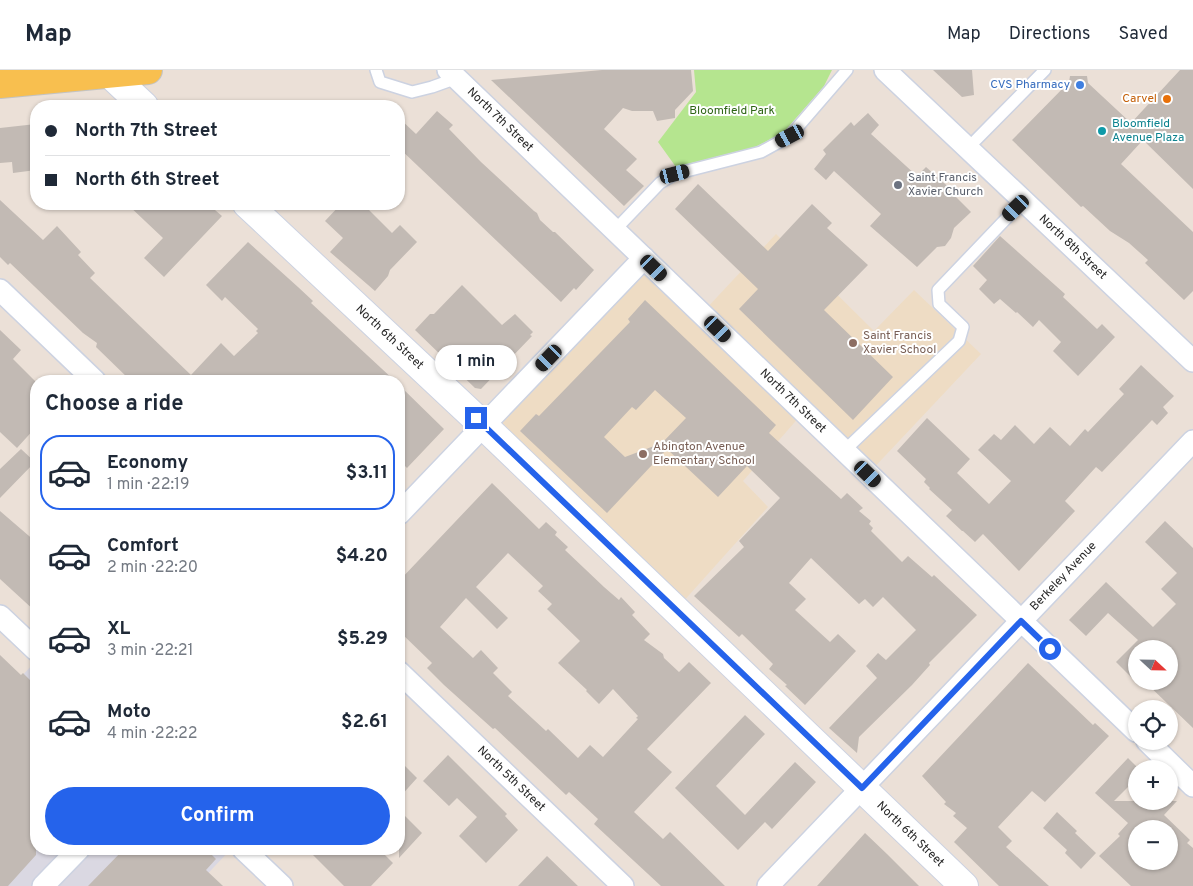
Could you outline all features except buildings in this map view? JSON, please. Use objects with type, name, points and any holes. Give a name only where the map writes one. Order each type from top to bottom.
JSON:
[{"type":"main road","points":[[0,84],[107,72],[148,70]]},
{"type":"street","name":"North 8th Street","points":[[885,70],[1193,361]]},
{"type":"street","points":[[107,72],[137,100]]},
{"type":"street","name":"North 7th Street","points":[[452,74],[1128,723]]},
{"type":"street","name":"North 6th Street","points":[[253,210],[484,426],[964,886]]},
{"type":"street","points":[[405,508],[644,258]]},
{"type":"street","points":[[0,290],[89,375]]},
{"type":"street","name":"Berkeley Avenue","points":[[768,886],[1193,441]]},
{"type":"street","points":[[0,616],[30,644]]},
{"type":"street","name":"North 5th Street","points":[[405,678],[623,886]]},
{"type":"street","points":[[1156,750],[1193,786]]},
{"type":"street","points":[[43,886],[72,855]]},
{"type":"street","points":[[249,855],[282,886]]},
{"type":"lane","points":[[376,70],[380,82],[412,92],[432,87],[452,74]]},
{"type":"lane","points":[[615,230],[660,182],[675,174],[761,152],[790,136],[847,70]]},
{"type":"lane","points":[[968,148],[1045,70]]},
{"type":"lane","points":[[844,451],[958,341],[963,327],[939,304],[938,290],[1023,201]]},
{"type":"shaded area","name":"Saint Francis Xavier School","points":[[776,234],[874,331],[914,290],[981,354],[868,474],[704,311]]},
{"type":"shaded area","name":"Abington Avenue Elementary School","points":[[647,261],[801,415],[743,481],[768,507],[681,604],[490,427]]},
{"type":"shaded area","points":[[30,667],[30,855],[225,855],[196,886],[0,886],[0,699]]},
{"type":"green space","name":"Bloomfield Park","points":[[694,70],[832,70],[824,86],[783,133],[755,147],[676,167],[658,142],[696,92]]},
{"type":"place","name":"CVS Pharmacy","points":[[1080,85]]},
{"type":"place","name":"Carvel","points":[[1167,99]]},
{"type":"place","name":"Bloomfield Avenue Plaza","points":[[1102,131]]},
{"type":"place","name":"Saint Francis Xavier Church","points":[[898,185]]},
{"type":"place","name":"Saint Francis Xavier School","points":[[853,343]]},
{"type":"place","name":"Abington Avenue Elementary School","points":[[643,454]]},
{"type":"route","points":[[476,418],[862,788],[1021,621],[1050,649]]}]
